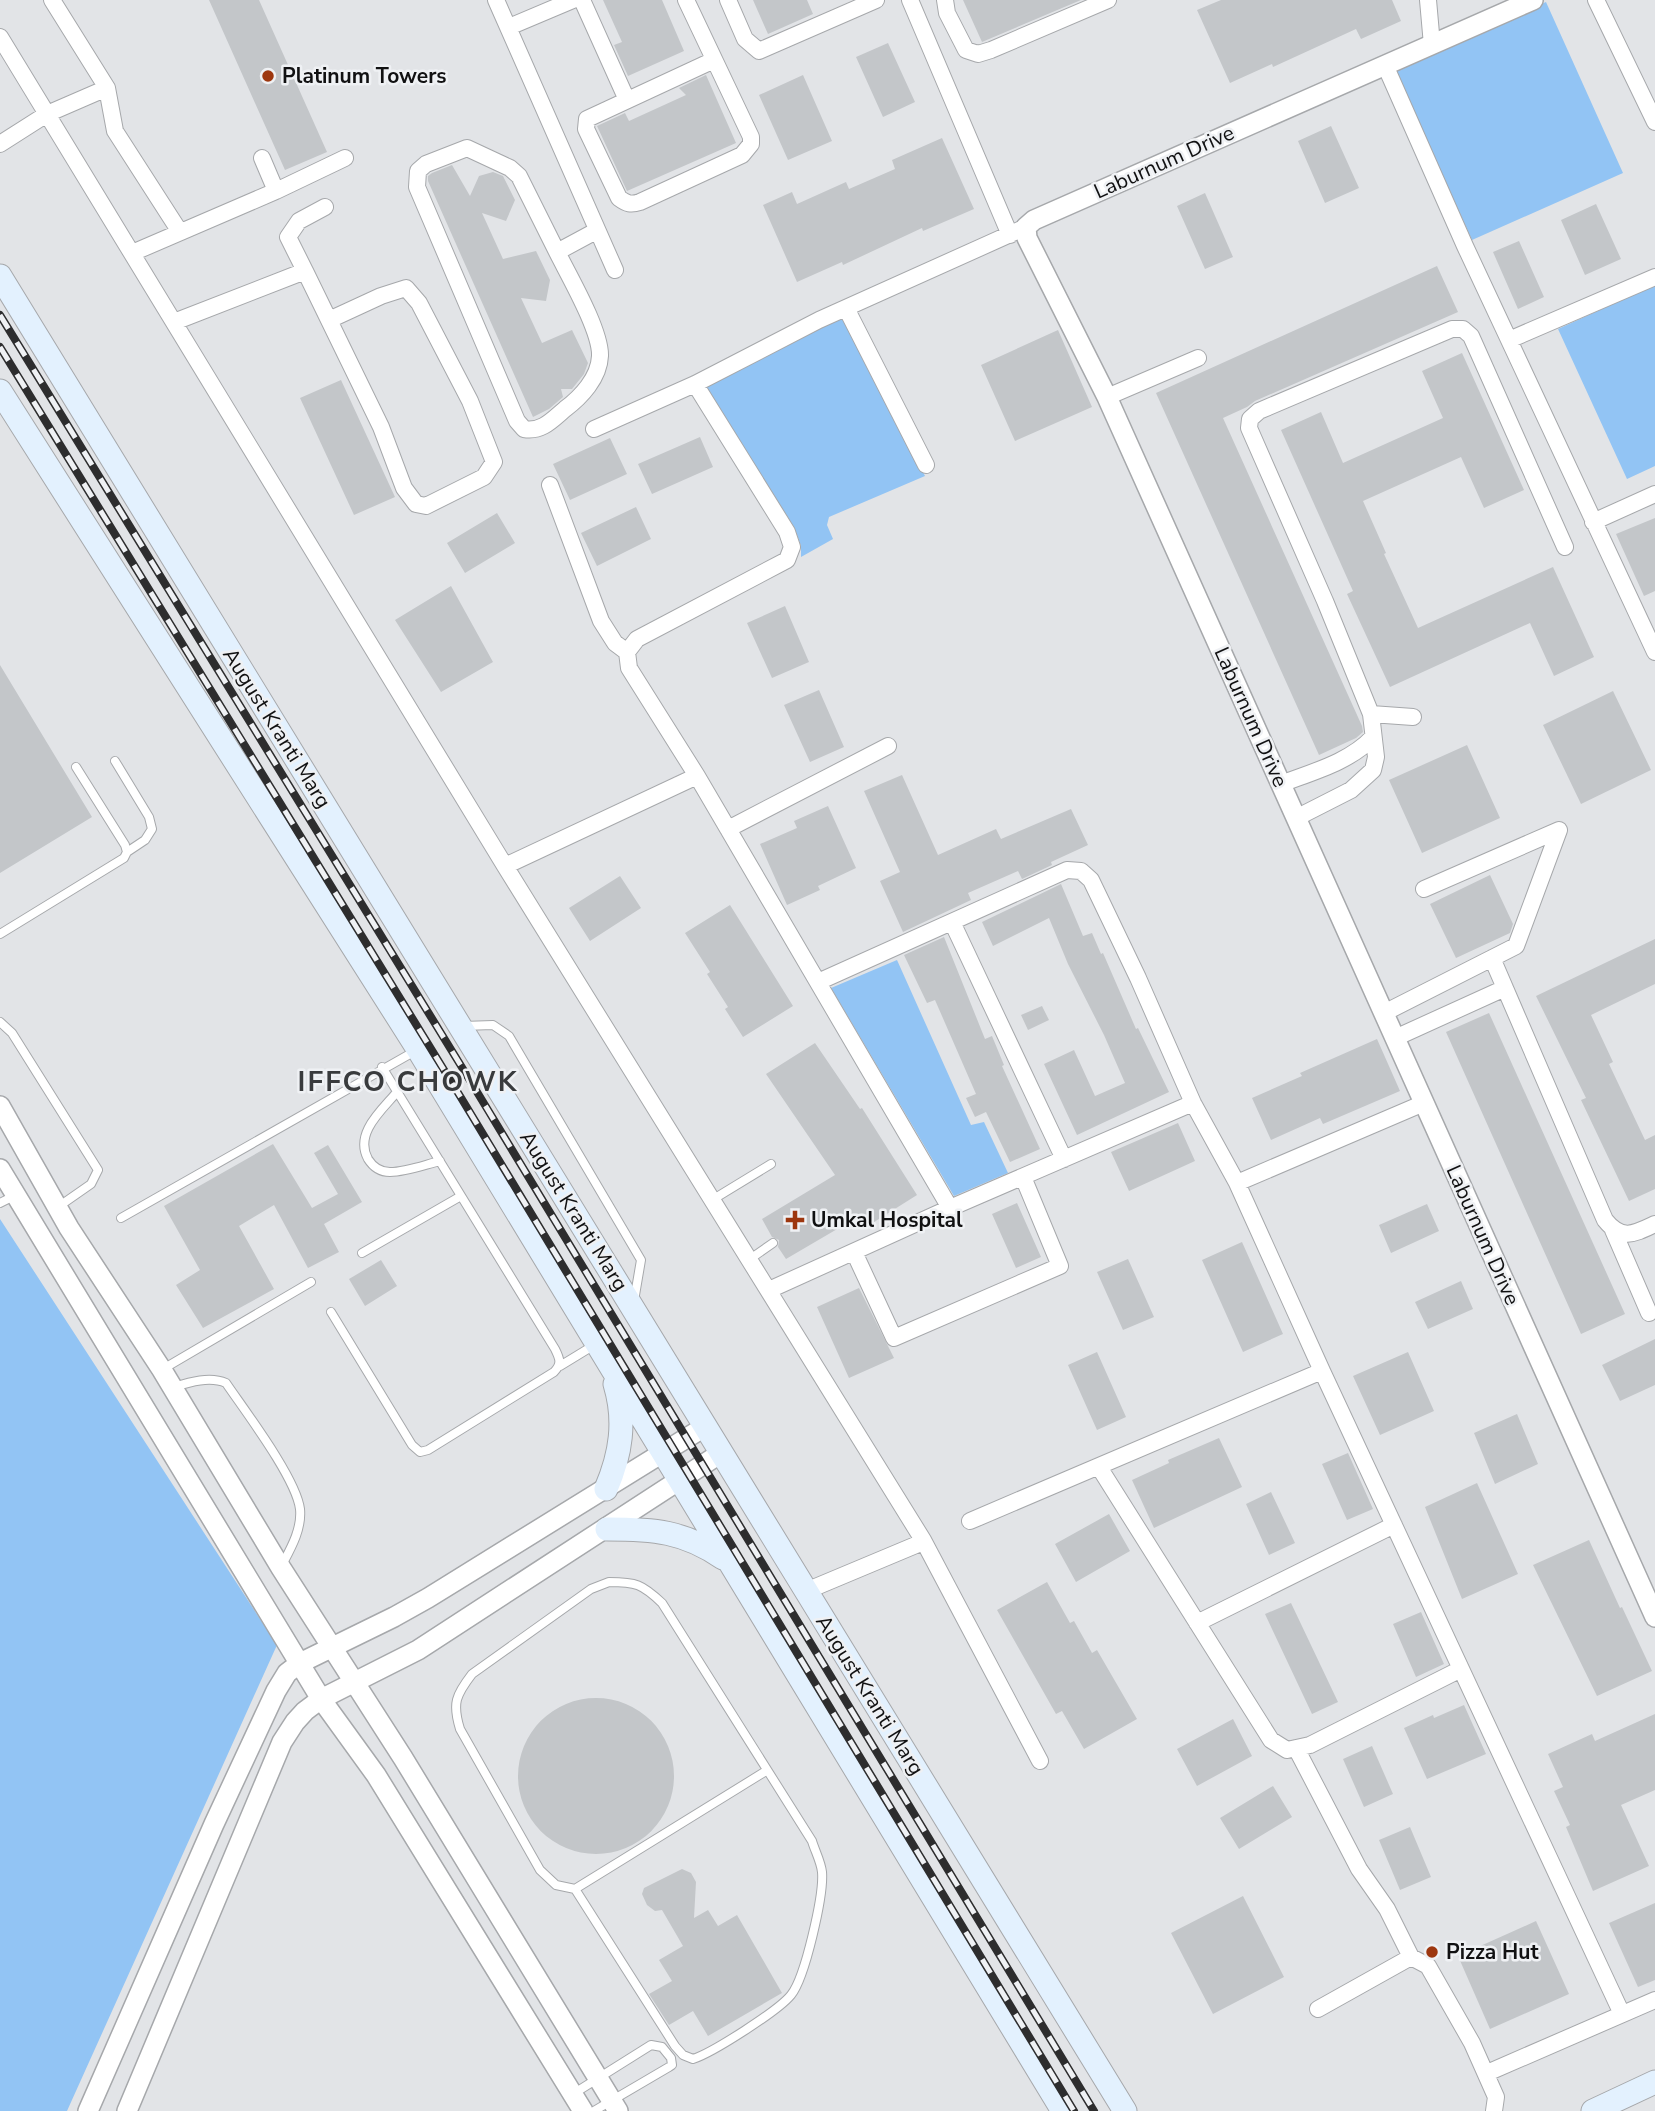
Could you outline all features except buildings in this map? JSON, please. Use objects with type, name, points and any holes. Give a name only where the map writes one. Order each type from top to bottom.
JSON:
[{"type":"main road","name":"August Kranti Marg","points":[[0,276],[1125,2111]]},
{"type":"main road","points":[[0,391],[418,1049],[1063,2111]]},
{"type":"main road","points":[[607,1489],[617,1463],[622,1433],[620,1399],[609,1364]]},
{"type":"main road","points":[[607,1529],[650,1529],[686,1537],[704,1544],[729,1561]]},
{"type":"main road","points":[[1593,2111],[1655,2082]]},
{"type":"street","points":[[52,0],[107,88],[115,131],[180,232]]},
{"type":"street","points":[[496,0],[615,270]]},
{"type":"street","points":[[509,27],[573,0]]},
{"type":"street","points":[[582,0],[627,100]]},
{"type":"street","points":[[687,0],[715,60],[751,138],[751,144],[742,155],[631,205],[619,198],[585,123],[591,116],[715,60]]},
{"type":"street","points":[[728,0],[745,38],[759,51],[876,0]]},
{"type":"street","points":[[594,429],[695,384],[846,308],[1018,231],[910,0]]},
{"type":"street","points":[[945,0],[947,13],[966,50],[978,54],[1108,0]]},
{"type":"street","points":[[1428,0],[1432,45]]},
{"type":"street","name":"Laburnum Drive","points":[[1533,0],[1034,220],[1018,231],[1027,238],[1107,397],[1655,1616]]},
{"type":"street","points":[[1596,0],[1655,122]]},
{"type":"street","points":[[0,37],[505,866],[923,1542],[1040,1761]]},
{"type":"street","points":[[1385,65],[1509,340],[1655,652]]},
{"type":"street","points":[[0,144],[47,114],[107,88]]},
{"type":"street","points":[[467,148],[510,168],[519,176],[557,252],[594,331],[600,356],[594,376],[577,400],[542,428],[524,429],[517,421],[478,333],[417,187],[418,171],[426,164],[467,148]]},
{"type":"street","points":[[262,158],[276,191]]},
{"type":"street","points":[[132,253],[345,158]]},
{"type":"street","points":[[325,207],[299,221],[288,237],[381,427],[404,488],[416,504],[426,506],[484,477],[494,462],[470,401],[419,303],[406,288],[381,296],[329,320]]},
{"type":"street","points":[[557,252],[596,231]]},
{"type":"street","points":[[174,322],[305,271]]},
{"type":"street","points":[[1509,340],[1655,277]]},
{"type":"street","points":[[846,308],[926,465]]},
{"type":"street","points":[[1296,818],[1351,790],[1373,770],[1376,757],[1371,714],[1250,428],[1250,419],[1259,411],[1452,329],[1463,329],[1471,336],[1565,547]]},
{"type":"street","points":[[1107,397],[1198,358]]},
{"type":"street","points":[[695,384],[787,531],[792,547],[787,560],[637,639],[627,652],[629,668],[697,776],[950,1208]]},
{"type":"street","points":[[550,485],[601,621],[615,643],[627,652]]},
{"type":"street","points":[[1593,522],[1655,494]]},
{"type":"street","points":[[1371,714],[1413,718]]},
{"type":"street","points":[[1281,785],[1340,760],[1363,747],[1373,737]]},
{"type":"street","points":[[728,829],[888,746]]},
{"type":"street","points":[[505,866],[697,776]]},
{"type":"street","points":[[1384,1013],[1516,946],[1559,830],[1424,888]]},
{"type":"street","points":[[818,982],[1067,870],[1081,871],[1091,880],[1138,978],[1193,1104],[1237,1182],[1322,1371],[1622,2014]]},
{"type":"street","points":[[952,922],[1064,1159]]},
{"type":"street","points":[[1492,958],[1605,1220],[1613,1230],[1649,1313]]},
{"type":"street","points":[[1395,1038],[1505,988]]},
{"type":"street","points":[[1237,1182],[1423,1103]]},
{"type":"street","points":[[769,1290],[950,1208],[1193,1104]]},
{"type":"street","points":[[0,1106],[58,1207],[162,1370],[281,1568],[355,1682],[615,2106]]},
{"type":"street","points":[[0,1170],[8,1199],[321,1699],[376,1775],[583,2111]]},
{"type":"street","points":[[854,1252],[894,1338],[1047,1272],[1060,1266],[1023,1177]]},
{"type":"street","points":[[1613,1230],[1625,1234],[1638,1232],[1655,1224]]},
{"type":"street","points":[[970,1521],[1322,1371]]},
{"type":"street","points":[[89,2111],[260,1723],[287,1673],[300,1663],[428,1598],[706,1426]]},
{"type":"street","points":[[127,2111],[282,1742],[305,1710],[321,1699],[418,1650],[721,1453]]},
{"type":"street","points":[[1099,1467],[1271,1740],[1287,1750],[1310,1745],[1461,1669]]},
{"type":"street","points":[[1197,1623],[1394,1525]]},
{"type":"street","points":[[807,1591],[923,1542]]},
{"type":"street","points":[[1296,1748],[1359,1869],[1387,1909],[1411,1957],[1428,1966],[1487,2073],[1496,2097],[1494,2111]]},
{"type":"street","points":[[1318,2009],[1411,1957]]},
{"type":"street","points":[[1487,2073],[1655,2000]]},
{"type":"lane","points":[[0,934],[124,859],[127,852],[145,840],[152,829],[149,817],[115,761]]},
{"type":"lane","points":[[76,766],[127,852]]},
{"type":"lane","points":[[0,1022],[12,1034],[98,1170],[91,1184],[58,1207]]},
{"type":"lane","points":[[460,1026],[494,1025],[509,1036],[641,1260],[633,1308]]},
{"type":"lane","points":[[121,1218],[382,1067],[418,1049]]},
{"type":"lane","points":[[382,1067],[555,1349],[560,1359],[559,1366]]},
{"type":"lane","points":[[397,1092],[371,1122],[364,1140],[366,1154],[373,1166],[388,1172],[439,1161]]},
{"type":"lane","points":[[712,1199],[771,1164]]},
{"type":"lane","points":[[362,1253],[461,1196]]},
{"type":"lane","points":[[750,1259],[773,1243]]},
{"type":"lane","points":[[162,1370],[311,1282]]},
{"type":"lane","points":[[331,1311],[412,1445],[420,1452],[428,1450],[597,1344]]},
{"type":"lane","points":[[172,1388],[193,1381],[219,1380],[226,1384],[263,1437],[300,1509],[296,1537],[281,1568]]},
{"type":"lane","points":[[573,2094],[651,2045],[671,2049],[690,2059],[699,2057],[774,2011],[792,1994],[801,1975],[822,1892],[822,1869],[812,1841],[662,1603],[646,1587],[626,1582],[608,1582],[591,1589],[472,1674],[459,1691],[454,1709],[460,1729],[540,1870],[556,1885],[575,1889],[766,1771]]},
{"type":"lane","points":[[575,1889],[671,2049],[672,2065],[615,2106],[594,2111]]},
{"type":"shaded area","points":[[1546,2],[1623,173],[1472,240],[1395,70]]},
{"type":"shaded area","points":[[1655,285],[1655,466],[1627,479],[1558,329]]},
{"type":"shaded area","points":[[844,316],[925,476],[829,517],[827,525],[833,539],[801,557],[801,546],[794,527],[705,386]]},
{"type":"shaded area","points":[[897,960],[971,1125],[984,1122],[1008,1173],[954,1196],[831,988]]},
{"type":"shaded area","points":[[0,1219],[277,1645],[67,2111],[0,2111]]},
{"type":"railway","points":[[0,315],[474,1087],[1094,2111]]},
{"type":"railway","points":[[0,347],[460,1096],[1074,2111]]},
{"type":"place","name":"Platinum Towers","points":[[268,76]]},
{"type":"place","name":"Umkal Hospital","points":[[795,1220]]},
{"type":"place","name":"Pizza Hut","points":[[1432,1952]]},
{"type":"district","name":"IFFCO CHOWK","points":[[408,1082]]}]
